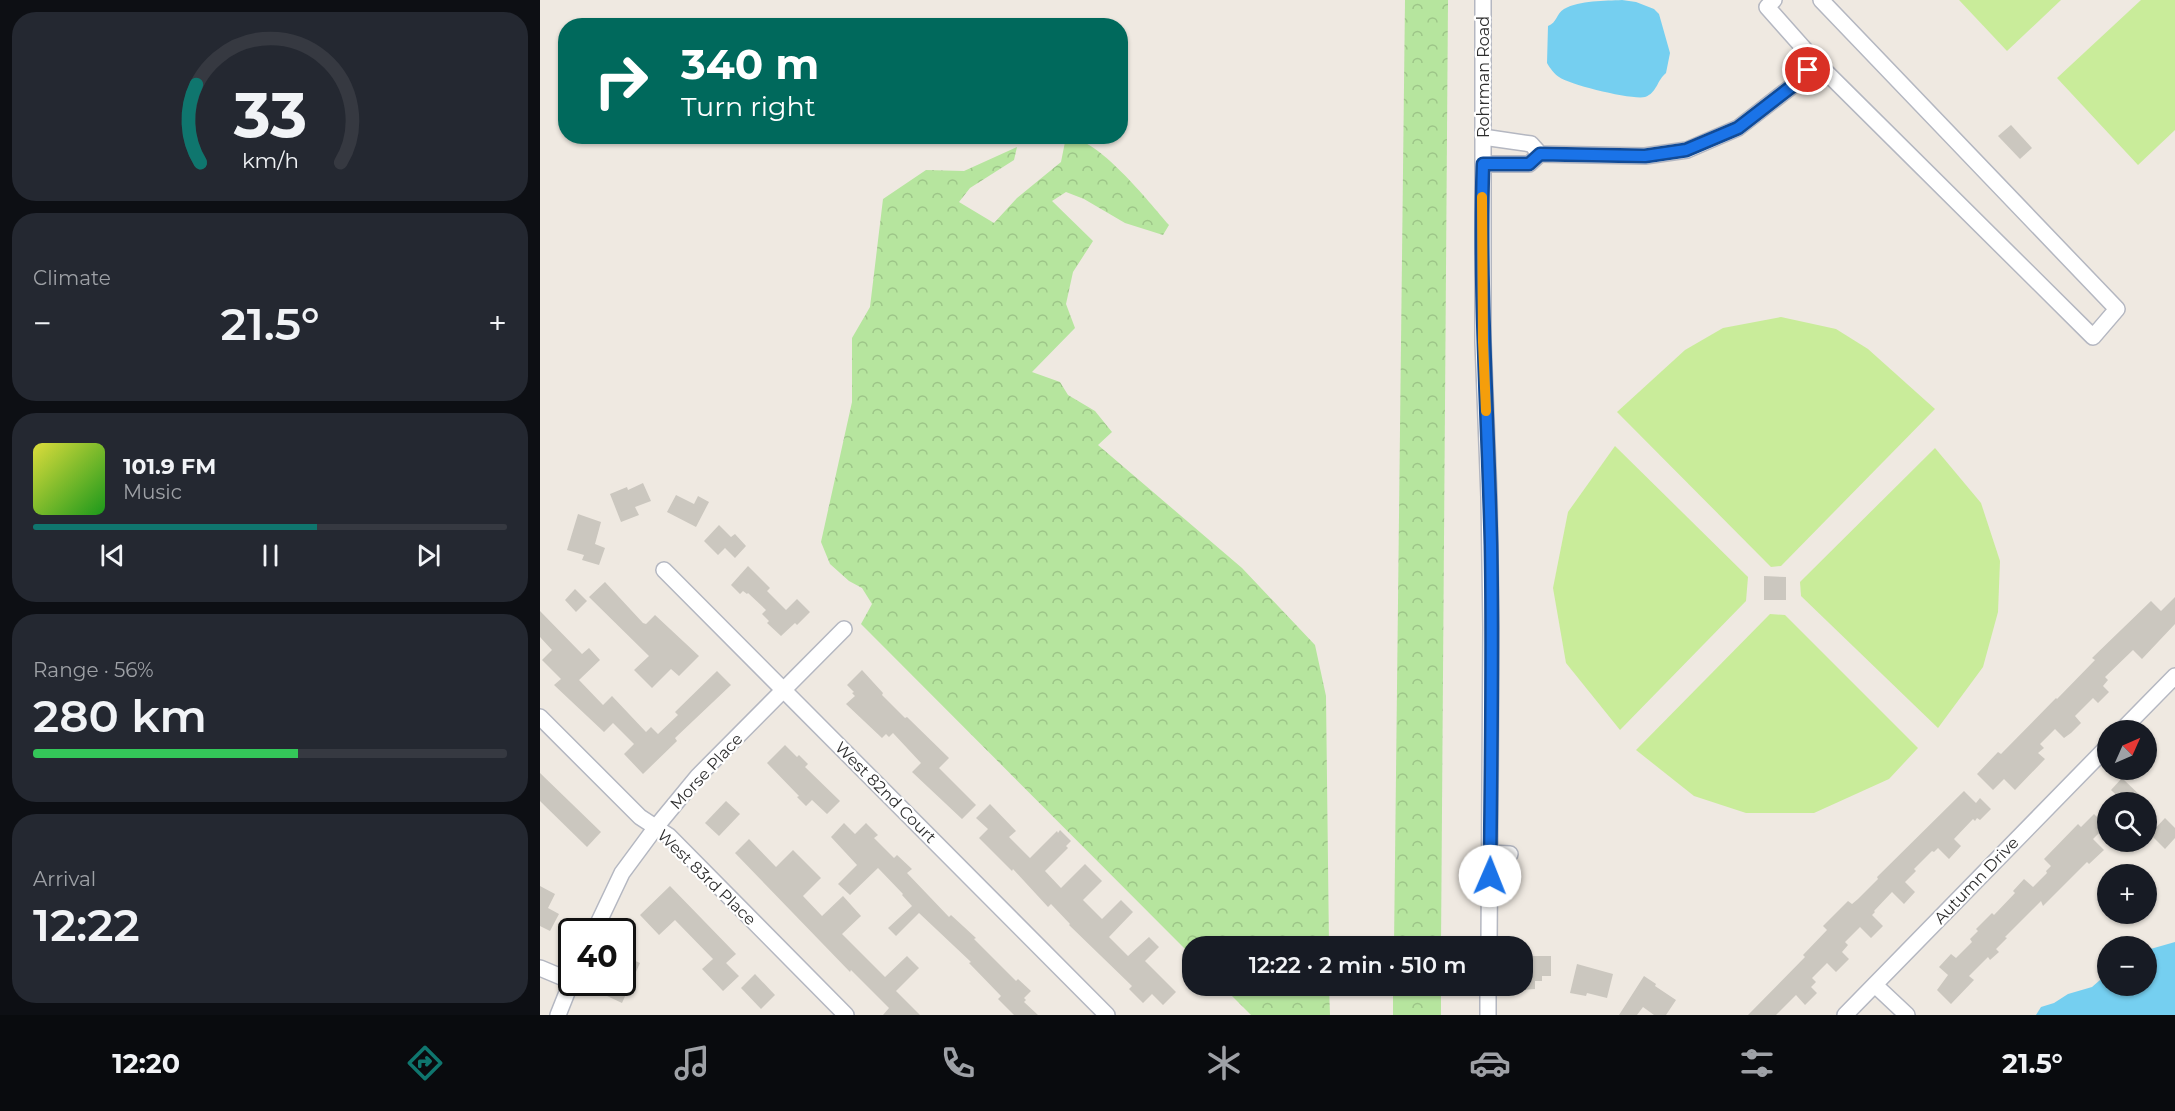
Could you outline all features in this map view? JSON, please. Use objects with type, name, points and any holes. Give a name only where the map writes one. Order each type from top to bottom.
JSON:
[{"type":"street","name":"Rohrman Road","points":[[1484,0],[1483,342],[1491,627],[1489,936]]},
{"type":"street","points":[[1774,0],[1767,7],[1815,61],[2093,337],[2117,309],[1821,0]]},
{"type":"street","points":[[1483,164],[1529,164],[1540,154],[1645,156],[1686,150],[1738,128],[1800,80],[1815,61]]},
{"type":"street","points":[[1483,137],[1531,144],[1540,154]]},
{"type":"street","name":"West 82nd Court","points":[[664,570],[1107,1015]]},
{"type":"street","name":"Morse Place","points":[[601,918],[622,873],[698,776],[844,629]]},
{"type":"street","points":[[2132,720],[2175,676]]},
{"type":"street","name":"West 83rd Place","points":[[540,717],[639,817],[669,836],[846,1015]]},
{"type":"street","name":"Autumn Drive","points":[[1845,1015],[2097,757]]},
{"type":"street","points":[[1490,853],[1510,854]]},
{"type":"street","points":[[540,968],[558,975]]},
{"type":"street","points":[[1875,985],[1907,1015]]},
{"type":"street","points":[[558,1015],[565,996]]},
{"type":"street","points":[[1488,996],[1488,1015]]},
{"type":"green space","points":[[1405,0],[1448,0],[1441,936],[1394,936]]},
{"type":"green space","points":[[1959,0],[2061,0],[2007,51]]},
{"type":"green space","points":[[2141,0],[2175,0],[2175,130],[2138,165],[2057,78]]},
{"type":"green space","points":[[1065,144],[1086,144],[1122,172],[1169,225],[1163,235],[1125,223],[1084,199],[1066,192],[1052,201],[1093,241],[1073,272],[1066,304],[1075,328],[1032,372],[1060,382],[1068,395],[1095,411],[1112,432],[1098,445],[1242,568],[1315,645],[1326,696],[1329,936],[1182,936],[1182,946],[861,624],[872,604],[862,588],[849,581],[830,564],[821,542],[852,402],[852,338],[870,307],[883,199],[926,170],[964,171],[1017,147],[1014,160],[970,188],[959,202],[994,223],[1017,198],[1061,162]]},
{"type":"green space","points":[[1781,317],[1836,329],[1868,349],[1935,409],[1781,566],[1771,567],[1617,412],[1685,350],[1723,328]]},
{"type":"green space","points":[[1615,446],[1748,577],[1746,601],[1620,730],[1566,663],[1553,588],[1568,512]]},
{"type":"green space","points":[[1935,448],[1981,503],[2000,561],[1998,612],[1983,667],[1938,728],[1801,596],[1800,582]]},
{"type":"green space","points":[[1770,614],[1785,615],[1918,748],[1889,779],[1814,813],[1746,813],[1694,796],[1636,750]]},
{"type":"green space","points":[[1232,996],[1329,996],[1330,1015],[1251,1015]]},
{"type":"green space","points":[[1393,996],[1441,996],[1441,1015],[1393,1015]]},
{"type":"water","points":[[1622,0],[1636,2],[1654,9],[1659,14],[1670,53],[1666,73],[1652,93],[1645,97],[1615,94],[1575,84],[1555,74],[1547,63],[1548,26],[1553,23],[1561,11],[1585,2]]},
{"type":"water","points":[[2175,942],[2175,1015],[2036,1015],[2041,1007],[2054,1003],[2068,994],[2092,987],[2097,983],[2097,996],[2157,996],[2157,947]]},
{"type":"building","points":[[2011,125],[2032,148],[2020,159],[1998,136]]},
{"type":"building","points":[[643,483],[651,501],[635,507],[639,515],[621,522],[610,494],[627,487],[628,490]]},
{"type":"building","points":[[676,495],[694,504],[698,496],[709,502],[696,527],[667,512]]},
{"type":"building","points":[[578,514],[601,522],[595,544],[605,548],[599,565],[582,560],[584,555],[567,550]]},
{"type":"building","points":[[719,525],[731,537],[735,534],[746,546],[735,558],[725,548],[718,555],[704,541]]},
{"type":"building","points":[[748,566],[770,588],[767,591],[786,610],[797,599],[810,612],[781,636],[767,623],[769,621],[762,614],[766,610],[748,593],[743,591],[740,594],[731,585]]},
{"type":"building","points":[[1764,576],[1786,577],[1786,600],[1764,600]]},
{"type":"building","points":[[605,582],[643,623],[646,624],[655,615],[699,656],[679,676],[671,669],[652,688],[634,670],[649,656],[589,597]]},
{"type":"building","points":[[575,589],[587,601],[576,612],[565,600]]},
{"type":"building","points":[[2175,597],[2175,624],[2142,659],[2133,650],[2105,677],[2108,680],[2103,686],[2109,692],[2098,703],[2093,698],[2075,716],[2081,723],[2071,733],[2064,738],[2055,729],[2040,744],[2044,748],[2038,753],[2045,759],[2015,790],[2004,779],[1993,790],[1977,774],[1998,752],[2001,754],[2057,699],[2095,660],[2092,658],[2151,601],[2161,611]]},
{"type":"building","points":[[540,611],[582,654],[589,648],[600,660],[579,680],[603,705],[612,696],[646,732],[651,727],[658,734],[678,715],[675,712],[717,671],[731,685],[675,738],[677,741],[643,774],[624,754],[634,744],[613,723],[604,732],[554,685],[561,679],[542,660],[552,650],[540,637]]},
{"type":"building","points":[[862,670],[883,693],[882,695],[949,758],[939,768],[976,805],[962,819],[912,772],[921,763],[893,733],[889,737],[886,734],[882,738],[846,704],[855,696],[847,685]]},
{"type":"building","points":[[785,745],[808,764],[805,767],[840,801],[827,814],[812,800],[806,806],[767,763]]},
{"type":"building","points":[[540,773],[601,832],[587,847],[540,801]]},
{"type":"building","points":[[2120,780],[2124,780],[2137,792],[2113,792],[2111,790]]},
{"type":"building","points":[[1964,791],[1976,803],[1980,798],[1991,809],[1980,820],[1973,819],[1954,839],[1961,846],[1949,859],[1938,848],[1914,869],[1916,871],[1905,882],[1915,892],[1904,904],[1892,892],[1872,915],[1883,926],[1871,938],[1860,927],[1845,942],[1848,945],[1842,952],[1849,959],[1836,972],[1827,963],[1812,978],[1816,982],[1811,987],[1817,993],[1805,1005],[1796,995],[1776,1015],[1748,1015],[1805,957],[1803,955],[1827,930],[1823,926],[1848,901],[1852,904],[1858,899],[1878,879],[1877,877]]},
{"type":"building","points":[[726,801],[740,814],[719,836],[705,823]]},
{"type":"building","points":[[990,804],[1016,831],[1009,837],[1030,858],[1057,831],[1058,833],[1060,830],[1071,841],[1066,846],[1068,848],[1045,871],[1061,888],[1085,864],[1102,881],[1083,900],[1102,919],[1121,900],[1133,912],[1109,937],[1128,956],[1149,937],[1159,947],[1145,961],[1176,992],[1163,1005],[1152,994],[1143,1003],[1129,989],[1132,986],[1069,925],[1051,904],[1048,907],[1013,869],[1012,871],[979,838],[988,829],[976,818]]},
{"type":"building","points":[[2094,814],[2097,817],[2097,835],[2093,839],[2097,843],[2097,852],[2102,852],[2089,864],[2087,862],[2043,906],[2041,901],[2005,937],[2007,938],[1996,949],[1999,952],[1990,960],[1988,957],[1969,976],[1974,980],[1951,1004],[1937,990],[1948,975],[1939,967],[1951,954],[1956,958],[1972,942],[1970,939],[1978,931],[1976,929],[1992,913],[1994,915],[2015,893],[2013,891],[2024,879],[2033,887],[2051,866],[2044,859],[2078,824],[2081,827]]},
{"type":"building","points":[[2165,818],[2175,828],[2175,838],[2165,849],[2157,841],[2157,827]]},
{"type":"building","points":[[844,823],[855,834],[866,823],[878,835],[874,838],[894,858],[897,855],[912,869],[907,873],[949,917],[951,915],[1016,981],[1018,979],[1031,991],[1024,998],[1026,1000],[1024,1002],[1038,1015],[1014,1015],[998,999],[1001,996],[969,963],[971,962],[919,913],[896,936],[888,928],[912,906],[878,868],[850,895],[838,884],[857,865],[831,837]]},
{"type":"building","points":[[749,839],[776,867],[793,850],[821,878],[803,896],[822,916],[843,896],[861,916],[842,934],[885,977],[907,956],[919,968],[896,991],[920,1015],[883,1015],[889,1008],[851,970],[850,972],[735,853]]},
{"type":"building","points":[[540,886],[555,894],[548,908],[559,914],[550,931],[540,926]]},
{"type":"building","points":[[670,886],[736,954],[726,963],[739,976],[723,991],[702,969],[713,959],[675,920],[659,935],[640,915]]},
{"type":"building","points":[[1533,956],[1551,956],[1551,976],[1542,976],[1542,981],[1535,981],[1535,989],[1533,989]]},
{"type":"building","points":[[1577,964],[1613,974],[1607,998],[1587,993],[1586,996],[1570,993]]},
{"type":"building","points":[[755,974],[775,995],[761,1009],[741,988]]},
{"type":"building","points":[[1644,976],[1676,1000],[1666,1015],[1654,1015],[1643,1007],[1637,1015],[1619,1015]]},
{"type":"building","points":[[607,996],[625,996],[622,1003]]},
{"type":"slow traffic","points":[[1482,197],[1486,411]]},
{"type":"route","points":[[1490,876],[1491,546],[1483,342],[1483,164],[1529,164],[1540,154],[1645,156],[1686,150],[1738,128],[1800,80],[1808,70]]}]
